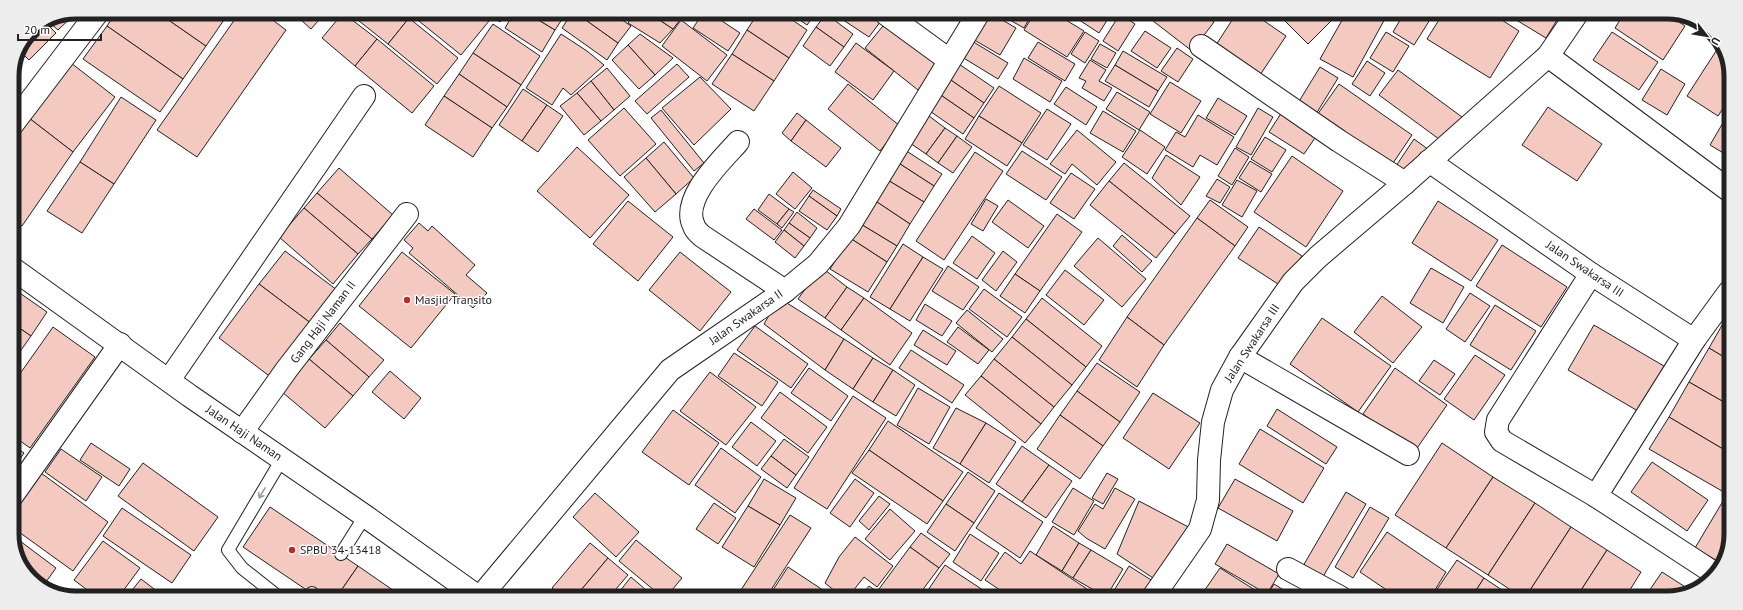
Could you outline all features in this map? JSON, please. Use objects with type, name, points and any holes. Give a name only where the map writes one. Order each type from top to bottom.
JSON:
[{"type":"street","points":[[19,116],[93,19]]},
{"type":"street","points":[[893,19],[949,60]]},
{"type":"street","name":"Jalan Swakarsa II","points":[[485,591],[670,370],[785,291],[818,264],[849,226],[975,19]]},
{"type":"street","name":"Jalan Swakarsa III","points":[[1157,591],[1200,529],[1208,500],[1209,460],[1213,422],[1222,390],[1240,357],[1293,282],[1318,257],[1405,183],[1548,56],[1573,19]]},
{"type":"street","points":[[1200,46],[1339,141],[1405,183]]},
{"type":"street","points":[[1548,56],[1724,188]]},
{"type":"street","points":[[169,380],[364,96]]},
{"type":"street","points":[[738,142],[708,177],[697,193],[693,201],[691,214],[693,226],[702,236],[785,291]]},
{"type":"street","name":"Jalan Swakarsa III","points":[[1429,162],[1591,274],[1694,340]]},
{"type":"street","name":"Gang Haji Naman II","points":[[242,432],[287,369],[407,214]]},
{"type":"street","name":"Jalan Haji Naman","points":[[19,273],[242,432],[366,516],[470,591]]},
{"type":"street","points":[[1591,274],[1498,420],[1496,432],[1502,441],[1596,496],[1710,571]]},
{"type":"street","points":[[1596,496],[1694,340],[1724,299]]},
{"type":"street","points":[[19,486],[120,344]]},
{"type":"street","points":[[1240,357],[1408,454]]},
{"type":"street","points":[[1288,569],[1329,591]]},
{"type":"lane","points":[[271,591],[242,568],[228,550],[282,459]]},
{"type":"lane","points":[[340,554],[366,516]]},
{"type":"building","points":[[112,19],[167,19],[206,46],[183,79],[107,26]]},
{"type":"building","points":[[167,19],[225,19],[206,46]]},
{"type":"building","points":[[235,19],[271,19],[286,30],[197,157],[157,130]]},
{"type":"building","points":[[300,19],[320,19],[311,29]]},
{"type":"building","points":[[338,19],[351,19],[377,39],[355,66],[322,38]]},
{"type":"building","points":[[357,19],[408,19],[388,44]]},
{"type":"building","points":[[408,19],[410,19],[458,58],[437,84],[388,44]]},
{"type":"building","points":[[416,19],[486,19],[489,21],[461,55]]},
{"type":"building","points":[[510,19],[537,19],[555,30],[542,52],[505,28]]},
{"type":"building","points":[[537,19],[562,19],[555,30]]},
{"type":"building","points":[[568,19],[584,19],[618,43],[607,60],[562,28]]},
{"type":"building","points":[[584,19],[621,19],[631,26],[618,43]]},
{"type":"building","points":[[630,19],[658,19],[673,29],[660,43],[628,23]]},
{"type":"building","points":[[658,19],[680,19],[673,29]]},
{"type":"building","points":[[699,19],[719,19],[740,33],[728,51],[693,28]]},
{"type":"building","points":[[754,19],[791,19],[807,30],[789,58],[747,30]]},
{"type":"building","points":[[798,19],[811,19],[807,25]]},
{"type":"building","points":[[822,19],[833,19],[853,34],[844,47],[816,27]]},
{"type":"building","points":[[842,19],[882,19],[869,37]]},
{"type":"building","points":[[983,19],[1001,19],[1016,28],[1000,55],[971,38]]},
{"type":"building","points":[[1008,19],[1029,19],[1024,28]]},
{"type":"building","points":[[1031,19],[1064,19],[1084,31],[1067,57],[1024,30]]},
{"type":"building","points":[[1078,19],[1108,19],[1099,33]]},
{"type":"building","points":[[1117,19],[1128,19],[1135,24],[1118,51],[1103,41]]},
{"type":"building","points":[[1150,19],[1210,19],[1214,22],[1192,51]]},
{"type":"building","points":[[1233,19],[1261,19],[1286,36],[1260,75],[1216,45]]},
{"type":"building","points":[[1285,19],[1333,19],[1308,44],[1284,20]]},
{"type":"building","points":[[1343,19],[1385,19],[1353,77],[1320,59]]},
{"type":"building","points":[[1401,19],[1430,19],[1414,45],[1393,32]]},
{"type":"building","points":[[1440,19],[1500,19],[1519,31],[1490,78],[1427,39]]},
{"type":"building","points":[[1515,19],[1558,19],[1546,38]]},
{"type":"building","points":[[1621,19],[1674,19],[1685,26],[1663,60],[1615,28]]},
{"type":"building","points":[[69,20],[58,30],[52,24]]},
{"type":"building","points":[[681,20],[727,55],[707,81],[662,46]]},
{"type":"building","points":[[887,21],[940,63],[918,90],[865,48]]},
{"type":"building","points":[[493,24],[540,56],[521,85],[473,53]]},
{"type":"building","points":[[49,26],[56,33],[29,60],[23,54],[36,36]]},
{"type":"building","points":[[107,26],[183,79],[160,112],[83,59]]},
{"type":"building","points":[[816,27],[844,47],[830,66],[803,46]]},
{"type":"building","points":[[747,30],[789,58],[774,81],[732,54]]},
{"type":"building","points":[[1145,31],[1171,48],[1157,68],[1131,51]]},
{"type":"building","points":[[1085,32],[1099,41],[1085,63],[1071,54]]},
{"type":"building","points":[[1386,32],[1409,46],[1393,72],[1370,58]]},
{"type":"building","points":[[1612,32],[1658,62],[1639,90],[1593,60]]},
{"type":"building","points":[[561,34],[587,51],[604,65],[571,95],[563,88],[552,105],[526,88]]},
{"type":"building","points":[[640,34],[673,58],[655,75],[628,45]]},
{"type":"building","points":[[967,38],[1008,63],[998,79],[957,54]]},
{"type":"building","points":[[377,39],[434,86],[412,113],[355,66]]},
{"type":"building","points":[[1038,42],[1075,64],[1065,81],[1028,58]]},
{"type":"building","points":[[856,43],[894,71],[873,100],[835,72]]},
{"type":"building","points":[[1100,44],[1116,53],[1107,68],[1091,59]]},
{"type":"building","points":[[628,45],[655,75],[639,89],[612,60]]},
{"type":"building","points":[[1177,48],[1193,59],[1178,82],[1161,71]]},
{"type":"building","points":[[1717,50],[1721,58],[1724,72],[1724,107],[1718,116],[1687,96]]},
{"type":"building","points":[[1123,51],[1167,77],[1158,91],[1115,65]]},
{"type":"building","points":[[473,53],[521,85],[507,107],[459,74]]},
{"type":"building","points":[[732,54],[774,81],[754,111],[712,84]]},
{"type":"building","points":[[1024,58],[1062,81],[1050,102],[1013,79]]},
{"type":"building","points":[[1090,60],[1106,70],[1099,81],[1112,88],[1104,101],[1082,88],[1086,81],[1079,78]]},
{"type":"building","points":[[1367,61],[1385,73],[1370,96],[1352,84]]},
{"type":"building","points":[[956,62],[994,88],[984,103],[945,76]]},
{"type":"building","points":[[71,63],[115,97],[73,152],[29,118]]},
{"type":"building","points":[[677,64],[689,77],[647,114],[635,101]]},
{"type":"building","points":[[1115,65],[1158,91],[1149,107],[1105,81]]},
{"type":"building","points":[[1320,67],[1338,78],[1316,114],[1298,103]]},
{"type":"building","points":[[607,68],[630,96],[614,110],[591,81]]},
{"type":"building","points":[[1661,69],[1685,84],[1667,115],[1642,100]]},
{"type":"building","points":[[1398,70],[1462,117],[1443,142],[1379,95]]},
{"type":"building","points":[[459,74],[507,107],[492,128],[444,96]]},
{"type":"building","points":[[945,76],[984,103],[974,118],[935,91]]},
{"type":"building","points":[[700,77],[731,109],[694,145],[662,108]]},
{"type":"building","points":[[591,81],[614,110],[601,121],[577,93]]},
{"type":"building","points":[[1170,82],[1201,101],[1181,133],[1150,114]]},
{"type":"building","points":[[848,84],[900,126],[880,151],[828,109]]},
{"type":"building","points":[[1339,84],[1412,135],[1391,166],[1317,115]]},
{"type":"building","points":[[999,86],[1041,113],[1022,143],[979,116]]},
{"type":"building","points":[[1066,87],[1097,107],[1086,125],[1054,104]]},
{"type":"building","points":[[523,89],[547,105],[522,141],[499,125]]},
{"type":"building","points":[[935,91],[974,118],[963,134],[924,107]]},
{"type":"building","points":[[1117,92],[1150,112],[1139,130],[1106,109]]},
{"type":"building","points":[[577,93],[601,121],[584,135],[560,106]]},
{"type":"building","points":[[444,96],[492,128],[473,157],[425,125]]},
{"type":"building","points":[[121,97],[156,120],[114,184],[80,162]]},
{"type":"building","points":[[1218,98],[1247,116],[1235,135],[1206,118]]},
{"type":"building","points":[[547,105],[563,116],[538,152],[522,141]]},
{"type":"building","points":[[1548,107],[1602,144],[1577,181],[1522,145]]},
{"type":"building","points":[[624,108],[656,144],[620,176],[588,140]]},
{"type":"building","points":[[1258,108],[1273,117],[1251,155],[1236,147]]},
{"type":"building","points":[[1047,109],[1071,124],[1047,160],[1023,145]]},
{"type":"building","points":[[661,110],[704,163],[694,171],[651,118]]},
{"type":"building","points":[[1103,111],[1136,131],[1123,152],[1090,133]]},
{"type":"building","points":[[1282,112],[1317,135],[1304,154],[1269,132]]},
{"type":"building","points":[[797,113],[806,120],[791,141],[782,133]]},
{"type":"building","points":[[1198,115],[1234,137],[1217,165],[1200,155],[1193,167],[1165,150],[1176,132],[1185,137]]},
{"type":"building","points":[[929,116],[945,128],[926,154],[910,143]]},
{"type":"building","points":[[979,116],[1022,143],[1007,166],[965,139]]},
{"type":"building","points":[[29,118],[73,152],[22,226],[19,224],[19,130]]},
{"type":"building","points":[[806,120],[841,148],[826,167],[791,141]]},
{"type":"building","points":[[1724,121],[1724,153],[1710,145]]},
{"type":"building","points":[[945,128],[957,136],[938,163],[926,154]]},
{"type":"building","points":[[1077,130],[1116,162],[1097,185],[1072,164],[1065,174],[1050,164]]},
{"type":"building","points":[[1140,130],[1165,147],[1147,174],[1122,157]]},
{"type":"building","points":[[957,136],[972,147],[953,173],[938,163]]},
{"type":"building","points":[[1265,137],[1286,150],[1272,172],[1251,159]]},
{"type":"building","points":[[1414,139],[1429,150],[1411,176],[1396,166]]},
{"type":"building","points":[[664,142],[694,178],[676,194],[646,158]]},
{"type":"building","points":[[577,147],[629,195],[590,238],[537,191]]},
{"type":"building","points":[[1235,148],[1249,157],[1232,185],[1218,176]]},
{"type":"building","points":[[905,150],[942,174],[934,186],[897,162]]},
{"type":"building","points":[[1022,151],[1062,177],[1046,200],[1006,174]]},
{"type":"building","points":[[975,152],[1003,171],[944,260],[916,241]]},
{"type":"building","points":[[1166,155],[1200,177],[1181,205],[1152,178]]},
{"type":"building","points":[[1292,156],[1343,191],[1306,247],[1254,212]]},
{"type":"building","points":[[646,158],[676,194],[655,212],[624,177]]},
{"type":"building","points":[[1250,161],[1272,174],[1261,192],[1239,178]]},
{"type":"building","points":[[80,162],[114,184],[82,233],[47,211]]},
{"type":"building","points":[[897,162],[934,186],[924,202],[886,179]]},
{"type":"building","points":[[1124,163],[1190,216],[1175,234],[1109,181]]},
{"type":"building","points":[[339,168],[393,215],[372,239],[317,193]]},
{"type":"building","points":[[793,172],[812,188],[795,209],[776,194]]},
{"type":"building","points":[[1071,173],[1095,189],[1074,219],[1050,203]]},
{"type":"building","points":[[886,179],[924,202],[910,224],[874,200]]},
{"type":"building","points":[[1217,179],[1230,187],[1220,203],[1206,196]]},
{"type":"building","points":[[1237,180],[1257,191],[1242,217],[1222,205]]},
{"type":"building","points":[[1109,181],[1175,234],[1156,258],[1090,205]]},
{"type":"building","points":[[813,190],[841,209],[837,216],[809,196]]},
{"type":"building","points":[[317,193],[372,239],[358,254],[304,208]]},
{"type":"building","points":[[769,194],[789,209],[777,224],[758,210]]},
{"type":"building","points":[[809,196],[837,216],[827,230],[799,211]]},
{"type":"building","points":[[986,199],[998,206],[983,231],[971,224]]},
{"type":"building","points":[[874,200],[910,224],[897,246],[859,223]]},
{"type":"building","points":[[1008,200],[1044,226],[1028,248],[992,222]]},
{"type":"building","points":[[1210,200],[1248,227],[1235,246],[1197,218]]},
{"type":"building","points":[[628,201],[673,237],[638,281],[593,244]]},
{"type":"building","points":[[1438,201],[1498,240],[1471,281],[1412,243]]},
{"type":"building","points":[[304,208],[358,254],[333,284],[279,237]]},
{"type":"building","points":[[754,209],[782,230],[774,240],[746,219]]},
{"type":"building","points":[[789,209],[794,212],[782,228],[777,224]]},
{"type":"building","points":[[797,212],[817,228],[810,238],[789,223]]},
{"type":"building","points":[[1057,214],[1082,232],[1040,291],[1015,274]]},
{"type":"building","points":[[1197,218],[1235,246],[1164,345],[1127,317]]},
{"type":"building","points":[[419,223],[428,231],[432,226],[475,265],[466,275],[487,293],[473,308],[409,253],[413,248],[404,240]]},
{"type":"building","points":[[789,223],[810,238],[804,246],[784,230]]},
{"type":"building","points":[[859,223],[897,246],[887,262],[850,238]]},
{"type":"building","points":[[1259,227],[1302,256],[1281,286],[1238,258]]},
{"type":"building","points":[[784,230],[804,246],[795,258],[775,242]]},
{"type":"building","points":[[1122,235],[1152,261],[1142,272],[1113,246]]},
{"type":"building","points":[[972,236],[995,253],[977,279],[953,263]]},
{"type":"building","points":[[850,238],[887,262],[868,292],[830,269]]},
{"type":"building","points":[[1098,238],[1146,279],[1122,307],[1074,266]]},
{"type":"building","points":[[903,244],[923,257],[890,309],[870,297]]},
{"type":"building","points":[[1502,245],[1567,287],[1541,327],[1476,286]]},
{"type":"building","points":[[285,251],[337,290],[312,324],[259,284]]},
{"type":"building","points":[[1003,251],[1017,262],[996,291],[982,280]]},
{"type":"building","name":"Masjid Transito","points":[[402,252],[455,294],[411,348],[359,306]]},
{"type":"building","points":[[680,252],[731,292],[700,331],[649,290]]},
{"type":"building","points":[[923,257],[943,269],[910,321],[890,309]]},
{"type":"building","points":[[948,266],[979,287],[963,310],[932,291]]},
{"type":"building","points":[[821,267],[847,287],[825,318],[798,299]]},
{"type":"building","points":[[1431,268],[1464,287],[1443,323],[1410,303]]},
{"type":"building","points":[[1065,270],[1104,300],[1084,325],[1046,295]]},
{"type":"building","points":[[1015,274],[1040,291],[1025,313],[1000,296]]},
{"type":"building","points":[[259,284],[312,324],[272,378],[219,338]]},
{"type":"building","points":[[847,287],[864,298],[841,330],[825,318]]},
{"type":"building","points":[[984,289],[1022,317],[1007,337],[969,309]]},
{"type":"building","points":[[19,292],[47,312],[31,336],[19,328]]},
{"type":"building","points":[[1470,293],[1490,306],[1465,342],[1446,329]]},
{"type":"building","points":[[1382,296],[1422,327],[1393,363],[1354,332]]},
{"type":"building","points":[[779,298],[844,339],[825,370],[764,324]]},
{"type":"building","points":[[864,298],[912,333],[890,365],[841,330]]},
{"type":"building","points":[[1042,298],[1102,346],[1086,367],[1026,319]]},
{"type":"building","points":[[925,304],[952,321],[942,336],[916,320]]},
{"type":"building","points":[[1495,305],[1536,331],[1511,370],[1470,345]]},
{"type":"building","points":[[967,310],[1003,339],[992,352],[956,323]]},
{"type":"building","points":[[1127,317],[1164,345],[1137,387],[1099,360]]},
{"type":"building","points":[[1322,318],[1391,366],[1358,412],[1290,364]]},
{"type":"building","points":[[1026,319],[1086,367],[1072,385],[1012,337]]},
{"type":"building","points":[[1724,322],[1724,357],[1709,348]]},
{"type":"building","points":[[340,323],[384,360],[369,377],[326,340]]},
{"type":"building","points":[[1594,325],[1669,369],[1643,414],[1568,370]]},
{"type":"building","points":[[755,326],[808,364],[791,388],[737,350]]},
{"type":"building","points":[[53,327],[95,357],[30,448],[19,440],[19,375]]},
{"type":"building","points":[[958,327],[989,350],[978,364],[947,342]]},
{"type":"building","points":[[19,328],[31,336],[19,353]]},
{"type":"building","points":[[923,330],[956,351],[947,365],[914,345]]},
{"type":"building","points":[[1012,337],[1072,385],[1054,407],[994,359]]},
{"type":"building","points":[[844,339],[873,358],[853,389],[825,370]]},
{"type":"building","points":[[326,340],[369,377],[353,396],[309,359]]},
{"type":"building","points":[[1709,348],[1724,357],[1724,402],[1689,382]]},
{"type":"building","points":[[911,350],[964,385],[952,403],[899,368]]},
{"type":"building","points":[[734,353],[778,382],[762,406],[718,376]]},
{"type":"building","points":[[1475,355],[1505,375],[1474,420],[1444,399]]},
{"type":"building","points":[[873,358],[893,370],[873,402],[853,389]]},
{"type":"building","points":[[309,359],[353,396],[325,428],[282,392]]},
{"type":"building","points":[[994,359],[1054,407],[1041,424],[981,376]]},
{"type":"building","points":[[1434,360],[1455,374],[1440,395],[1419,381]]},
{"type":"building","points":[[1097,363],[1140,392],[1120,422],[1077,391]]},
{"type":"building","points":[[809,368],[848,396],[831,421],[791,393]]},
{"type":"building","points":[[1395,368],[1447,405],[1415,451],[1363,414]]},
{"type":"building","points":[[893,370],[915,385],[896,416],[873,402]]},
{"type":"building","points":[[390,371],[421,398],[404,419],[372,392]]},
{"type":"building","points":[[710,372],[756,407],[726,445],[680,411]]},
{"type":"building","points":[[981,376],[1041,424],[1025,443],[965,395]]},
{"type":"building","points":[[1689,382],[1724,402],[1724,450],[1669,417]]},
{"type":"building","points":[[918,388],[950,407],[929,444],[897,425]]},
{"type":"building","points":[[1077,391],[1120,422],[1103,446],[1060,415]]},
{"type":"building","points":[[780,392],[827,427],[808,453],[761,418]]},
{"type":"building","points":[[1153,393],[1200,423],[1169,469],[1123,438]]},
{"type":"building","points":[[853,396],[886,418],[827,509],[794,488]]},
{"type":"building","points":[[956,408],[986,423],[960,464],[933,448]]},
{"type":"building","points":[[1277,409],[1337,447],[1326,464],[1267,426]]},
{"type":"building","points":[[673,410],[719,443],[689,485],[642,452]]},
{"type":"building","points":[[1060,415],[1103,446],[1080,479],[1037,449]]},
{"type":"building","points":[[1669,417],[1724,450],[1724,487],[1722,491],[1649,449]]},
{"type":"building","points":[[888,421],[963,472],[943,501],[869,450]]},
{"type":"building","points":[[751,422],[776,441],[757,466],[732,447]]},
{"type":"building","points":[[986,423],[1016,442],[989,483],[960,464]]},
{"type":"building","points":[[1260,429],[1324,468],[1303,503],[1239,464]]},
{"type":"building","points":[[784,439],[809,457],[796,475],[771,456]]},
{"type":"building","points":[[91,443],[130,469],[119,486],[80,460]]},
{"type":"building","points":[[1442,443],[1493,477],[1446,548],[1395,515]]},
{"type":"building","points":[[1022,446],[1049,465],[1022,502],[996,484]]},
{"type":"building","points":[[721,448],[761,477],[735,513],[695,485]]},
{"type":"building","points":[[61,449],[102,477],[86,501],[45,472]]},
{"type":"building","points":[[19,450],[24,453],[19,460]]},
{"type":"building","points":[[869,450],[943,501],[927,524],[852,473]]},
{"type":"building","points":[[771,456],[796,475],[787,488],[761,469]]},
{"type":"building","points":[[1652,462],[1708,500],[1687,531],[1631,492]]},
{"type":"building","points":[[143,463],[218,517],[194,551],[118,496]]},
{"type":"building","points":[[1049,465],[1072,481],[1046,518],[1022,502]]},
{"type":"building","points":[[968,472],[995,491],[974,523],[946,504]]},
{"type":"building","points":[[41,473],[108,522],[73,571],[19,532],[19,503]]},
{"type":"building","points":[[1107,473],[1118,479],[1103,504],[1092,498]]},
{"type":"building","points":[[1493,477],[1535,503],[1488,575],[1446,548]]},
{"type":"building","points":[[764,479],[796,498],[780,525],[748,506]]},
{"type":"building","points":[[855,479],[874,493],[850,527],[830,513]]},
{"type":"building","points":[[1235,479],[1293,511],[1277,541],[1218,508]]},
{"type":"building","points":[[1073,488],[1094,501],[1074,535],[1052,522]]},
{"type":"building","points":[[1115,488],[1135,499],[1105,549],[1086,538],[1078,531],[1095,504],[1103,509]]},
{"type":"building","points":[[1346,492],[1366,504],[1318,585],[1299,573]]},
{"type":"building","points":[[595,493],[639,532],[616,557],[573,517]]},
{"type":"building","points":[[999,493],[1043,522],[1020,558],[976,528]]},
{"type":"building","points":[[879,496],[890,504],[869,530],[859,521]]},
{"type":"building","points":[[1724,499],[1724,541],[1717,561],[1695,548]]},
{"type":"building","points":[[1139,501],[1194,530],[1159,582],[1117,554]]},
{"type":"building","points":[[714,503],[736,518],[718,544],[696,529]]},
{"type":"building","points":[[1535,503],[1571,527],[1530,591],[1512,591],[1488,575]]},
{"type":"building","points":[[946,504],[974,523],[955,551],[927,532]]},
{"type":"building","points":[[748,506],[780,525],[754,567],[722,547]]},
{"type":"building","name":"SPBU 34-13418","points":[[270,507],[358,566],[341,591],[308,591],[243,547]]},
{"type":"building","points":[[1370,507],[1389,518],[1353,578],[1335,567]]},
{"type":"building","points":[[122,508],[191,555],[172,583],[103,536]]},
{"type":"building","points":[[890,509],[915,531],[890,560],[865,539]]},
{"type":"building","points":[[790,515],[811,528],[770,591],[740,591]]},
{"type":"building","points":[[1053,526],[1079,543],[1062,571],[1036,555]]},
{"type":"building","points":[[1571,527],[1607,550],[1581,591],[1530,591]]},
{"type":"building","points":[[1387,532],[1446,572],[1434,591],[1388,591],[1360,572]]},
{"type":"building","points":[[921,533],[950,554],[939,568],[910,547]]},
{"type":"building","points":[[970,534],[999,553],[981,581],[953,562]]},
{"type":"building","points":[[855,537],[893,566],[877,587],[864,577],[853,591],[835,591],[825,583],[839,557]]},
{"type":"building","points":[[636,540],[682,578],[671,591],[655,591],[619,561]]},
{"type":"building","points":[[19,541],[56,568],[46,582],[38,577],[27,562],[22,552]]},
{"type":"building","points":[[103,541],[140,568],[123,591],[89,591],[74,580]]},
{"type":"building","points":[[590,543],[608,558],[580,591],[555,591],[552,588]]},
{"type":"building","points":[[1079,543],[1091,550],[1073,578],[1062,571]]},
{"type":"building","points":[[1227,544],[1279,574],[1269,591],[1262,591],[1215,564]]},
{"type":"building","points":[[910,547],[939,568],[922,591],[882,591],[879,589]]},
{"type":"building","points":[[1091,550],[1123,569],[1110,591],[1096,591],[1073,578]]},
{"type":"building","points":[[1607,550],[1641,572],[1629,591],[1581,591]]},
{"type":"building","points":[[1030,551],[1090,591],[1002,591],[985,580],[1005,552],[1021,564]]},
{"type":"building","points":[[608,558],[628,575],[614,591],[580,591]]},
{"type":"building","points":[[1457,560],[1484,578],[1476,591],[1436,591]]},
{"type":"building","points":[[945,565],[984,591],[927,591]]},
{"type":"building","points":[[358,566],[394,591],[341,591]]},
{"type":"building","points":[[1129,566],[1156,583],[1151,591],[1114,591]]},
{"type":"building","points":[[788,567],[824,591],[772,591]]},
{"type":"building","points":[[1220,568],[1257,591],[1204,591]]},
{"type":"building","points":[[1662,572],[1686,588],[1674,591],[1649,591]]},
{"type":"building","points":[[631,577],[647,591],[620,591]]},
{"type":"building","points":[[1484,578],[1504,591],[1476,591]]},
{"type":"building","points":[[141,579],[157,591],[131,591]]},
{"type":"building","points":[[1274,584],[1285,591],[1270,591]]},
{"type":"building","points":[[869,586],[876,591],[865,591]]},
{"type":"place","name":"Masjid Transito","points":[[407,300]]},
{"type":"place","name":"SPBU 34-13418","points":[[292,550]]}]
